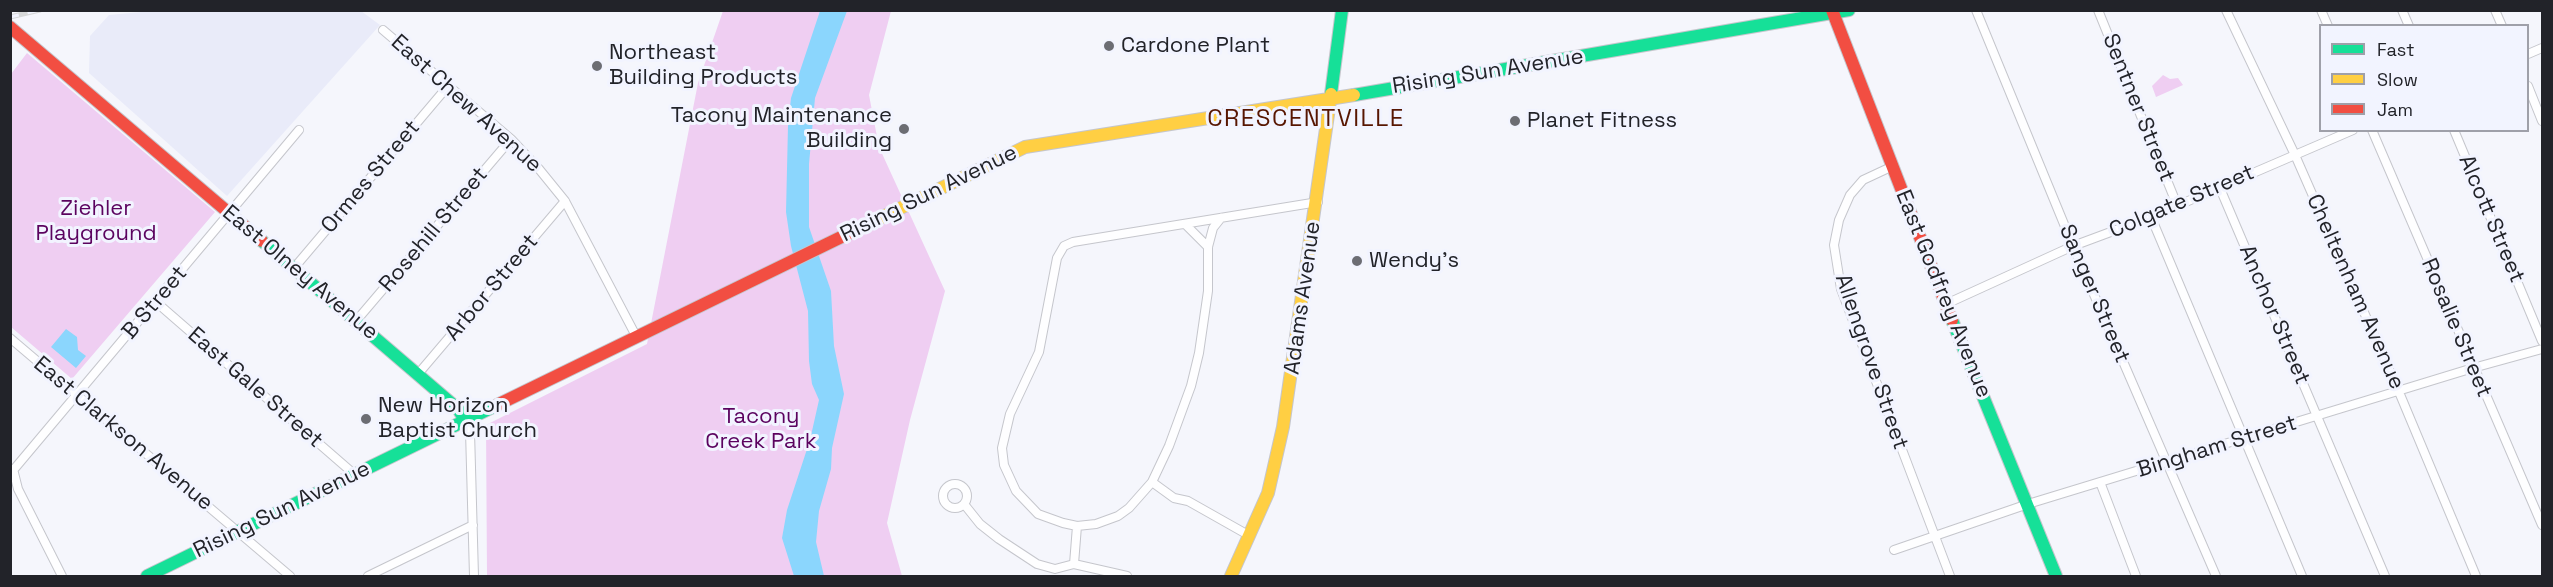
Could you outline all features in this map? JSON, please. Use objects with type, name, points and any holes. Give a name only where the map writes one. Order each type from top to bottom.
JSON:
[{"type":"main road","name":"Adams Avenue","points":[[1231,576],[1268,493],[1281,435],[1318,202],[1342,10]]},
{"type":"main road","name":"Rising Sun Avenue","points":[[147,576],[1025,147],[1332,99],[1850,10]]},
{"type":"main road","name":"East Godfrey Avenue","points":[[1832,12],[2056,576]]},
{"type":"main road","name":"East Olney Avenue","points":[[10,27],[357,321],[458,409],[465,420]]},
{"type":"street","name":"Sanger Street","points":[[1976,10],[2073,246],[2216,576]]},
{"type":"street","name":"Sentner Street","points":[[2098,10],[2177,205]]},
{"type":"street","name":"Cheltenham Avenue","points":[[2226,10],[2295,155],[2399,392],[2476,576]]},
{"type":"street","points":[[2321,10],[2327,24]]},
{"type":"street","points":[[2402,10],[2408,24]]},
{"type":"street","points":[[2495,10],[2501,24]]},
{"type":"street","name":"East Chew Avenue","points":[[384,30],[511,139],[565,201],[636,336]]},
{"type":"street","name":"Ormes Street","points":[[294,268],[448,86]]},
{"type":"street","points":[[2529,88],[2542,121]]},
{"type":"street","name":"B Street","points":[[12,470],[78,395],[299,130]]},
{"type":"street","name":"Colgate Street","points":[[1946,303],[2073,246],[2151,217],[2348,132]]},
{"type":"street","name":"Rosalie Street","points":[[2373,132],[2542,525]]},
{"type":"street","name":"Alcott Street","points":[[2455,132],[2542,341]]},
{"type":"street","name":"Rosehill Street","points":[[357,321],[511,139]]},
{"type":"street","name":"Allengrove Street","points":[[1893,166],[1863,180],[1850,195],[1839,220],[1834,245],[1841,289],[1950,576]]},
{"type":"street","name":"Anchor Street","points":[[2219,186],[2385,576]]},
{"type":"street","name":"Arbor Street","points":[[418,374],[565,201]]},
{"type":"street","points":[[1221,218],[1214,228],[1208,247],[1208,291],[1199,353],[1181,416],[1152,482],[1138,500],[1118,516],[1096,524],[1077,526],[1054,521],[1038,514],[1024,502],[1008,477],[1002,448],[1005,428],[1039,352],[1057,258],[1064,246],[1073,242],[1318,202]]},
{"type":"street","points":[[2151,217],[2302,576]]},
{"type":"street","points":[[1185,224],[1208,247]]},
{"type":"street","name":"East Gale Street","points":[[156,302],[354,474]]},
{"type":"street","name":"East Clarkson Avenue","points":[[10,338],[290,576]]},
{"type":"street","name":"Bingham Street","points":[[1894,550],[2028,504],[2542,349]]},
{"type":"street","points":[[465,420],[470,431],[474,576]]},
{"type":"street","points":[[12,470],[15,484],[62,576]]},
{"type":"street","points":[[1152,482],[1174,498],[1188,501],[1250,536]]},
{"type":"street","points":[[2100,482],[2136,576]]},
{"type":"street","points":[[964,504],[980,524],[1022,556],[1055,569],[1074,564],[1127,576]]},
{"type":"street","points":[[368,576],[473,525]]},
{"type":"street","points":[[1074,564],[1077,526]]},
{"type":"shaded area","points":[[163,10],[361,11],[380,25],[227,196],[89,73],[90,36],[109,15]]},
{"type":"green space","name":"Tacony Creek Park","points":[[723,11],[891,11],[869,95],[879,147],[945,291],[910,420],[887,523],[902,576],[487,576],[486,425],[647,344],[698,83]]},
{"type":"green space","name":"Ziehler Playground","points":[[27,53],[215,212],[72,379],[11,327],[11,74]]},
{"type":"green space","points":[[2163,75],[2170,79],[2178,78],[2183,85],[2156,97],[2152,86]]},
{"type":"water","points":[[820,11],[847,11],[815,98],[809,164],[809,227],[831,291],[834,346],[844,394],[832,448],[831,469],[819,511],[816,542],[824,576],[794,576],[782,538],[787,510],[810,440],[819,400],[812,384],[809,361],[808,311],[791,246],[786,212],[788,126],[791,98]]},
{"type":"water","points":[[66,329],[77,337],[78,350],[86,356],[76,368],[51,347]]},
{"type":"railway","points":[[10,17],[40,10]]},
{"type":"traffic: fast","points":[[1331,94],[1342,10]]},
{"type":"traffic: fast","points":[[1354,95],[1849,10]]},
{"type":"traffic: fast","points":[[262,241],[458,409],[465,420]]},
{"type":"traffic: fast","points":[[1952,320],[2056,576]]},
{"type":"traffic: fast","points":[[147,576],[495,406]]},
{"type":"traffic: slow","points":[[1231,576],[1268,493],[1283,427],[1331,94]]},
{"type":"traffic: slow","points":[[868,224],[1025,147],[1354,95]]},
{"type":"traffic: jam","points":[[1832,10],[1952,320]]},
{"type":"traffic: jam","points":[[10,27],[262,241]]},
{"type":"traffic: jam","points":[[495,406],[868,224]]},
{"type":"place","name":"Cardone Plant","points":[[1109,46]]},
{"type":"place","name":"Northeast Building Products","points":[[597,66]]},
{"type":"place","name":"Planet Fitness","points":[[1515,121]]},
{"type":"place","name":"Tacony Maintenance Building","points":[[904,129]]},
{"type":"place","name":"Wendy's","points":[[1357,261]]},
{"type":"place","name":"New Horizon Baptist Church","points":[[366,419]]},
{"type":"district","name":"CRESCENTVILLE","points":[[1306,119]]}]
